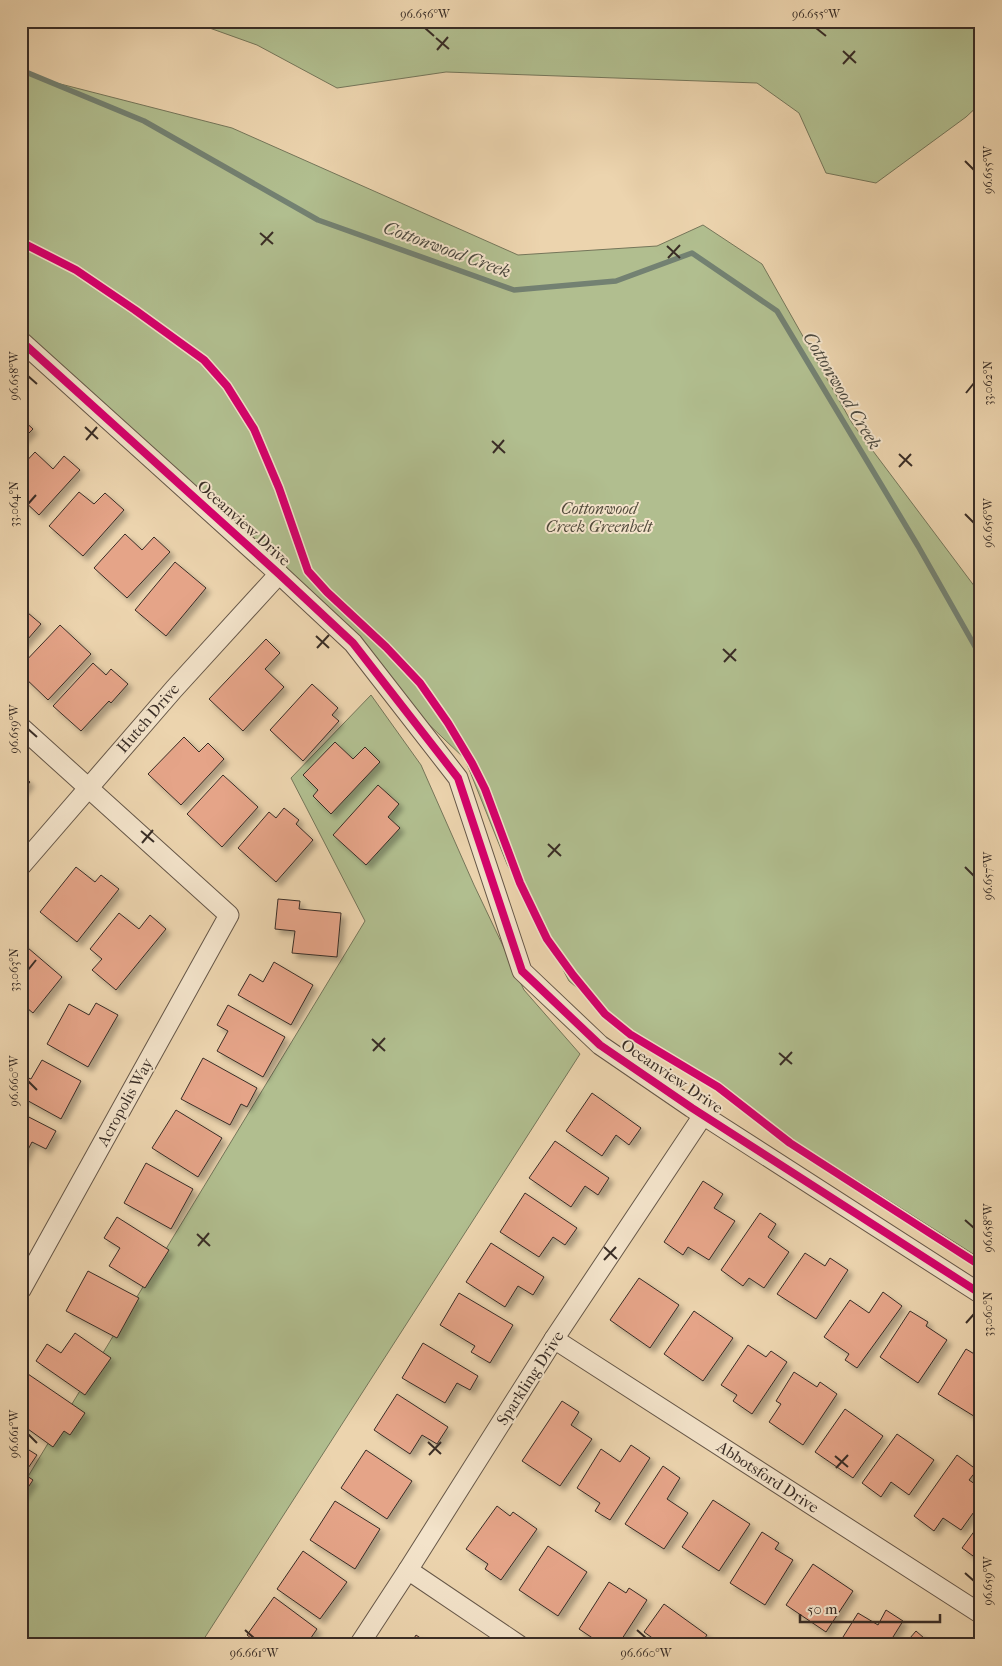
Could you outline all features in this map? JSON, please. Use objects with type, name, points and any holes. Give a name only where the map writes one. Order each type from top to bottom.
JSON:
[{"type":"street","name":"Oceanview Drive","points":[[21,341],[280,574],[353,643],[458,778],[522,971],[600,1045],[692,1108],[981,1294]]},
{"type":"street","name":"Hutch Drive","points":[[21,866],[174,689],[280,574]]},
{"type":"street","points":[[21,727],[88,787]]},
{"type":"street","name":"Acropolis Way","points":[[21,1290],[229,915],[88,787]]},
{"type":"street","name":"Sparkling Drive","points":[[358,1645],[408,1570],[554,1339],[704,1114]]},
{"type":"street","name":"Abbotsford Drive","points":[[554,1339],[981,1614]]},
{"type":"street","points":[[408,1570],[519,1645]]},
{"type":"green space","points":[[190,21],[981,21],[981,103],[966,117],[876,183],[826,173],[799,113],[757,83],[446,72],[337,88],[257,45]]},
{"type":"green space","name":"Cottonwood Creek Greenbelt","points":[[21,66],[41,79],[232,128],[518,255],[657,246],[703,225],[762,264],[852,423],[981,595],[981,1259],[652,1050],[569,981],[507,864],[465,759],[21,335]]},
{"type":"green space","points":[[371,695],[421,765],[474,885],[524,990],[580,1054],[200,1645],[21,1645],[21,1488],[365,921],[291,778]]},
{"type":"building","points":[[21,418],[33,429],[21,441]]},
{"type":"building","points":[[35,452],[53,469],[64,456],[80,470],[39,515],[21,498],[21,467]]},
{"type":"building","points":[[79,492],[94,504],[105,493],[124,510],[83,556],[49,526]]},
{"type":"building","points":[[125,534],[142,550],[154,537],[170,552],[127,598],[94,568]]},
{"type":"building","points":[[175,562],[206,588],[166,636],[135,610]]},
{"type":"building","points":[[21,607],[41,624],[21,647]]},
{"type":"building","points":[[60,625],[91,654],[48,700],[21,674],[21,666]]},
{"type":"building","points":[[266,639],[280,653],[265,669],[284,687],[243,731],[209,699]]},
{"type":"building","points":[[93,663],[106,675],[111,669],[128,684],[81,731],[53,706]]},
{"type":"building","points":[[312,684],[338,708],[332,715],[339,721],[303,761],[270,730]]},
{"type":"building","points":[[184,737],[199,752],[208,743],[224,759],[181,805],[148,774]]},
{"type":"building","points":[[335,742],[353,759],[365,747],[380,762],[331,814],[313,796],[318,790],[303,775]]},
{"type":"building","points":[[21,775],[30,782],[21,793]]},
{"type":"building","points":[[223,775],[258,807],[222,847],[187,814]]},
{"type":"building","points":[[378,785],[399,804],[388,817],[400,828],[366,865],[333,835]]},
{"type":"building","points":[[284,808],[299,820],[296,824],[313,840],[276,882],[238,848],[269,812],[276,818]]},
{"type":"building","points":[[76,867],[95,882],[101,875],[119,889],[77,942],[40,912]]},
{"type":"building","points":[[278,899],[300,901],[299,909],[341,913],[337,957],[292,953],[295,931],[275,929]]},
{"type":"building","points":[[119,913],[139,929],[150,915],[166,929],[116,990],[92,970],[102,959],[90,949]]},
{"type":"building","points":[[21,942],[62,977],[33,1013],[21,1003]]},
{"type":"building","points":[[274,962],[313,985],[291,1025],[238,995],[250,974],[263,982]]},
{"type":"building","points":[[96,1003],[118,1015],[88,1067],[47,1044],[69,1004],[89,1015]]},
{"type":"building","points":[[228,1005],[285,1037],[263,1077],[217,1051],[228,1031],[217,1025]]},
{"type":"building","points":[[203,1058],[257,1088],[247,1107],[241,1104],[230,1125],[181,1099]]},
{"type":"building","points":[[42,1060],[81,1081],[61,1119],[21,1097],[21,1085],[26,1077],[31,1079]]},
{"type":"building","points":[[592,1093],[641,1128],[629,1145],[616,1135],[602,1156],[566,1131]]},
{"type":"building","points":[[176,1110],[222,1138],[198,1177],[152,1148]]},
{"type":"building","points":[[21,1113],[56,1131],[46,1149],[32,1142],[21,1163]]},
{"type":"building","points":[[555,1141],[609,1178],[598,1195],[585,1186],[571,1207],[529,1178]]},
{"type":"building","points":[[146,1163],[193,1189],[171,1229],[124,1203]]},
{"type":"building","points":[[703,1181],[723,1194],[714,1208],[735,1221],[709,1260],[688,1247],[683,1255],[664,1242]]},
{"type":"building","points":[[525,1193],[577,1228],[565,1245],[553,1237],[539,1257],[500,1232]]},
{"type":"building","points":[[760,1213],[776,1224],[768,1237],[789,1252],[764,1288],[749,1278],[743,1286],[721,1270]]},
{"type":"building","points":[[117,1217],[169,1250],[145,1288],[109,1266],[120,1248],[104,1238]]},
{"type":"building","points":[[491,1243],[544,1277],[533,1295],[518,1286],[505,1307],[466,1282]]},
{"type":"building","points":[[805,1253],[825,1266],[830,1258],[848,1270],[816,1319],[777,1294]]},
{"type":"building","points":[[88,1271],[139,1298],[117,1338],[66,1311]]},
{"type":"building","points":[[639,1278],[679,1305],[650,1348],[610,1320]]},
{"type":"building","points":[[883,1292],[902,1306],[857,1368],[845,1360],[849,1354],[824,1337],[850,1300],[869,1313]]},
{"type":"building","points":[[459,1293],[513,1325],[490,1363],[471,1352],[475,1346],[440,1325]]},
{"type":"building","points":[[694,1311],[733,1338],[703,1381],[664,1354]]},
{"type":"building","points":[[910,1311],[928,1322],[926,1326],[947,1340],[918,1383],[880,1357]]},
{"type":"building","points":[[75,1333],[111,1358],[85,1395],[36,1361],[47,1344],[61,1353]]},
{"type":"building","points":[[423,1343],[478,1376],[470,1390],[457,1383],[445,1403],[402,1378]]},
{"type":"building","points":[[748,1345],[766,1357],[771,1351],[787,1362],[752,1414],[733,1401],[737,1395],[721,1385]]},
{"type":"building","points":[[966,1349],[981,1358],[981,1412],[977,1418],[938,1394]]},
{"type":"building","points":[[794,1372],[817,1387],[820,1382],[837,1394],[803,1445],[769,1422],[781,1404],[776,1401]]},
{"type":"building","points":[[28,1374],[85,1413],[70,1435],[64,1431],[53,1447],[21,1424],[21,1412],[26,1405],[21,1402],[21,1383]]},
{"type":"building","points":[[397,1394],[448,1427],[437,1444],[422,1435],[410,1454],[374,1430]]},
{"type":"building","points":[[562,1401],[579,1412],[571,1425],[592,1439],[560,1486],[522,1461]]},
{"type":"building","points":[[845,1409],[883,1436],[853,1478],[815,1452]]},
{"type":"building","points":[[897,1434],[934,1460],[909,1495],[891,1482],[881,1497],[862,1483]]},
{"type":"building","points":[[21,1445],[37,1455],[24,1474],[33,1480],[21,1498]]},
{"type":"building","points":[[631,1445],[650,1458],[610,1520],[595,1511],[600,1503],[577,1488],[601,1449],[620,1462]]},
{"type":"building","points":[[366,1450],[412,1481],[387,1519],[341,1488]]},
{"type":"building","points":[[957,1455],[977,1470],[969,1480],[981,1488],[981,1502],[961,1530],[943,1518],[934,1531],[914,1516]]},
{"type":"building","points":[[663,1466],[680,1478],[667,1499],[688,1513],[664,1549],[625,1524]]},
{"type":"building","points":[[713,1500],[750,1524],[719,1571],[682,1547]]},
{"type":"building","points":[[335,1501],[380,1529],[355,1569],[310,1540]]},
{"type":"building","points":[[497,1506],[510,1516],[513,1512],[537,1529],[501,1580],[485,1569],[488,1564],[466,1549]]},
{"type":"building","points":[[981,1522],[981,1559],[980,1561],[962,1548]]},
{"type":"building","points":[[762,1532],[779,1543],[775,1549],[793,1560],[765,1605],[730,1583]]},
{"type":"building","points":[[548,1546],[587,1572],[558,1616],[519,1590]]},
{"type":"building","points":[[303,1551],[347,1582],[320,1619],[277,1589]]},
{"type":"building","points":[[813,1564],[853,1591],[826,1632],[786,1605]]},
{"type":"building","points":[[609,1582],[626,1593],[629,1588],[647,1600],[618,1645],[603,1645],[579,1629]]},
{"type":"building","points":[[274,1597],[317,1629],[306,1645],[260,1645],[247,1635]]},
{"type":"building","points":[[664,1604],[707,1635],[700,1645],[656,1645],[658,1642],[644,1632]]},
{"type":"building","points":[[886,1610],[903,1621],[888,1645],[838,1645],[858,1613],[878,1625]]},
{"type":"building","points":[[916,1631],[932,1645],[904,1645]]},
{"type":"building","points":[[416,1635],[431,1645],[410,1645]]},
{"type":"waterway","name":"Cottonwood Creek","points":[[21,70],[144,121],[318,220],[514,290],[616,281],[692,253],[777,311],[918,546],[981,657]]},
{"type":"cycle path","points":[[21,242],[76,270],[135,310],[204,360],[227,386],[254,429],[279,488],[308,571],[420,683],[448,723],[485,789],[520,883],[547,939],[605,1014],[631,1035],[718,1087],[790,1143],[981,1266]]},
{"type":"cycle path","points":[[21,341],[353,643],[458,778],[522,971],[600,1045],[692,1108],[981,1294]]}]
